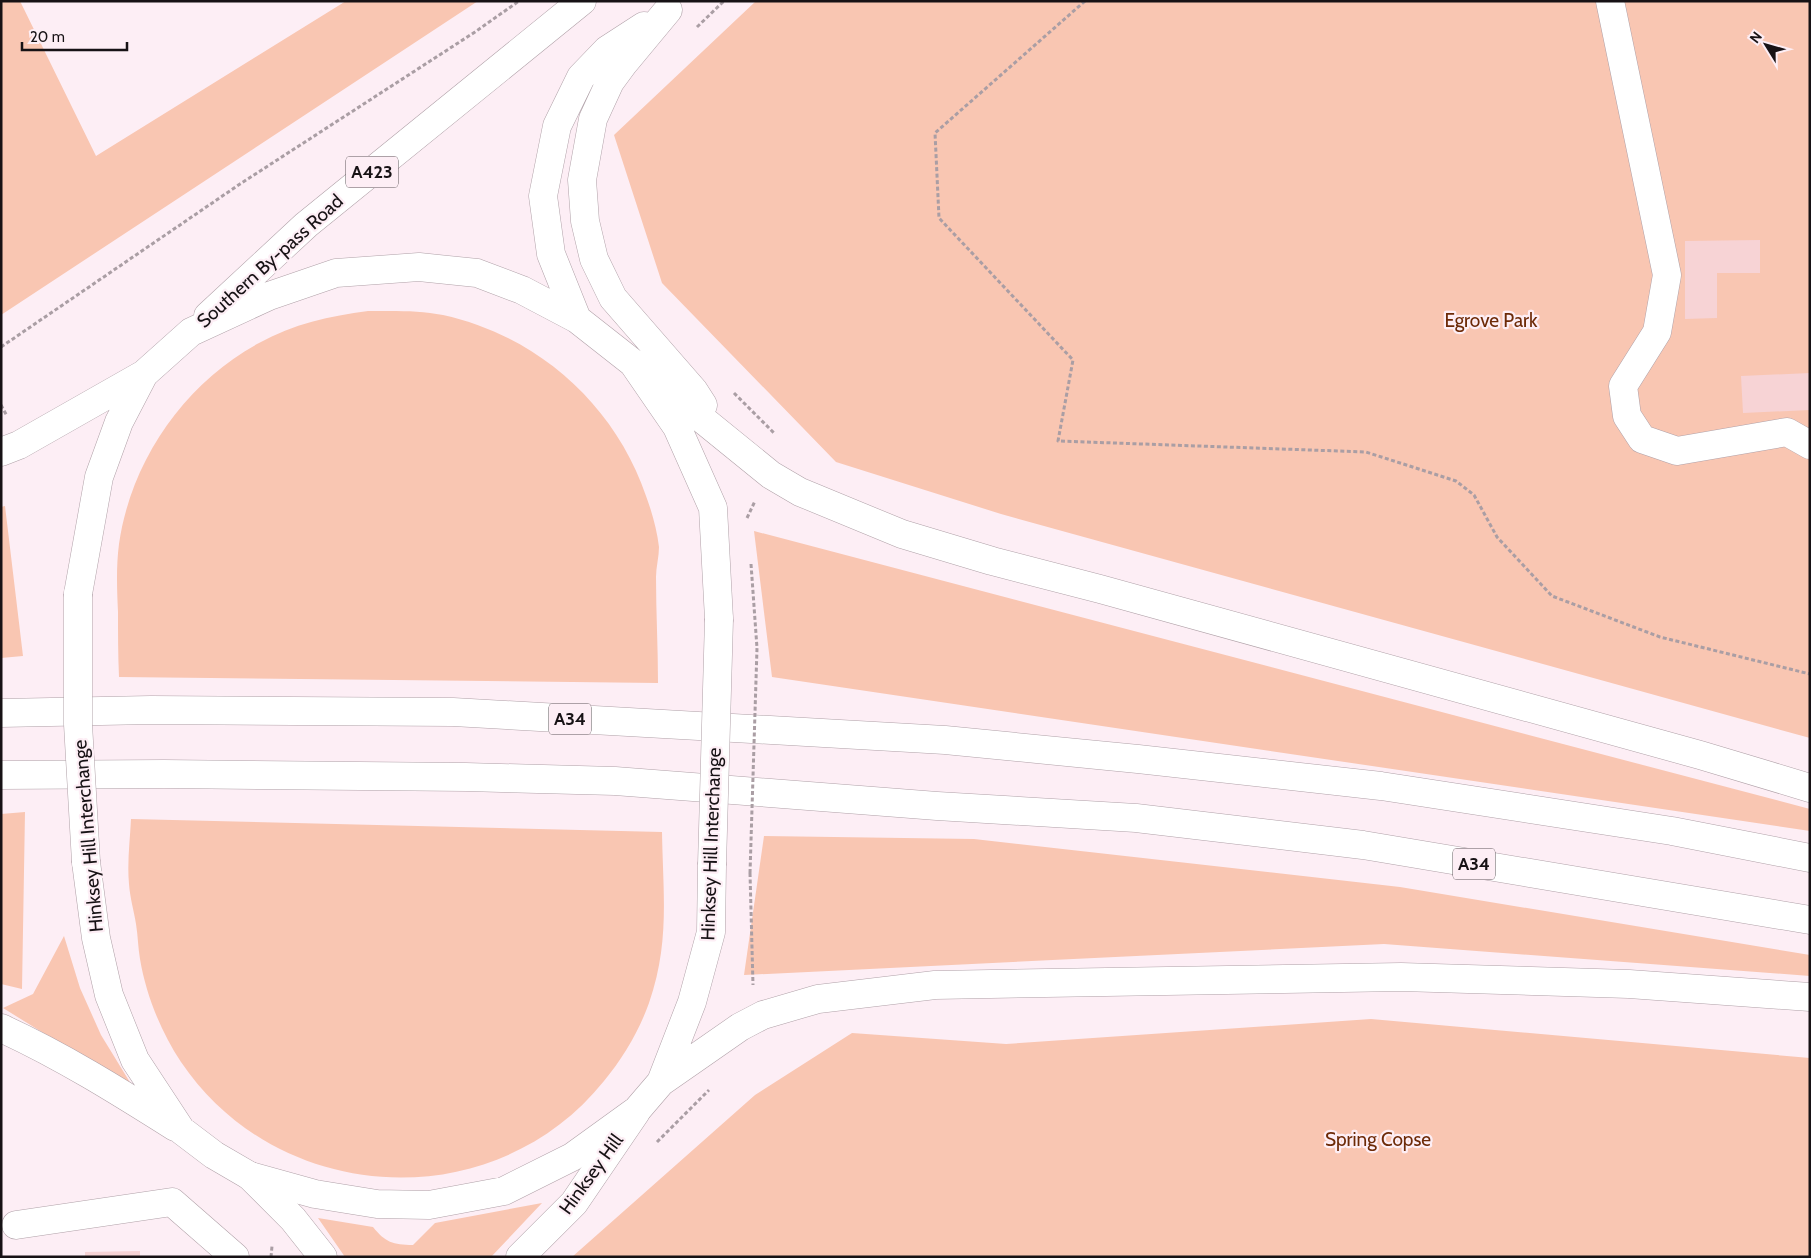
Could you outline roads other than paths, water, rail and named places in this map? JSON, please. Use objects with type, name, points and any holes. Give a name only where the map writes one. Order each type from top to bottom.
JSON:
[{"type":"main road","name":"Southern By-pass Road","points":[[190,332],[306,225],[582,1]]},
{"type":"main road","points":[[1610,1],[1667,275],[1657,332],[1623,386],[1627,416],[1642,439],[1677,451],[1787,432],[1810,445]]},
{"type":"main road","points":[[577,319],[551,254],[543,196],[557,126],[582,77],[607,50],[674,6]]},
{"type":"main road","points":[[674,6],[624,63],[610,82],[593,119],[582,180],[585,221],[594,259],[614,298],[694,391],[722,434]]},
{"type":"main road","name":"Hinksey Hill Interchange","points":[[419,267],[477,273],[522,290],[577,319],[633,363],[677,427],[714,508],[719,618],[711,932],[692,1002],[661,1082],[637,1110],[572,1157],[504,1191],[430,1205],[377,1204],[316,1194],[250,1176],[214,1155],[181,1130],[135,1060],[109,995],[96,938],[86,862],[78,724],[78,594],[100,477],[120,422],[144,374],[190,332],[268,296],[336,273],[419,267]]},
{"type":"main road","points":[[633,363],[771,475],[800,492],[902,534],[992,561],[1100,588],[1700,755],[1810,788]]},
{"type":"main road","points":[[1,452],[19,445],[144,374]]},
{"type":"main road","name":"A34","points":[[1,713],[151,710],[453,712],[945,740],[1381,786],[1672,831],[1810,858]]},
{"type":"main road","name":"A34","points":[[1,776],[164,774],[466,777],[615,781],[937,806],[1136,818],[1363,845],[1810,920]]},
{"type":"main road","points":[[661,1082],[740,1027],[763,1015],[818,999],[935,985],[1401,977],[1629,984],[1810,996]]},
{"type":"main road","points":[[1,1028],[33,1042],[82,1069],[181,1130]]},
{"type":"main road","name":"Hinksey Hill","points":[[520,1257],[574,1203],[637,1110]]},
{"type":"main road","points":[[250,1176],[293,1219],[323,1257]]},
{"type":"main road","points":[[16,1225],[172,1202],[235,1257]]},
{"type":"park label","name":"Egrove Park","points":[[1491,320]]},
{"type":"park label","name":"Spring Copse","points":[[1378,1139]]}]
